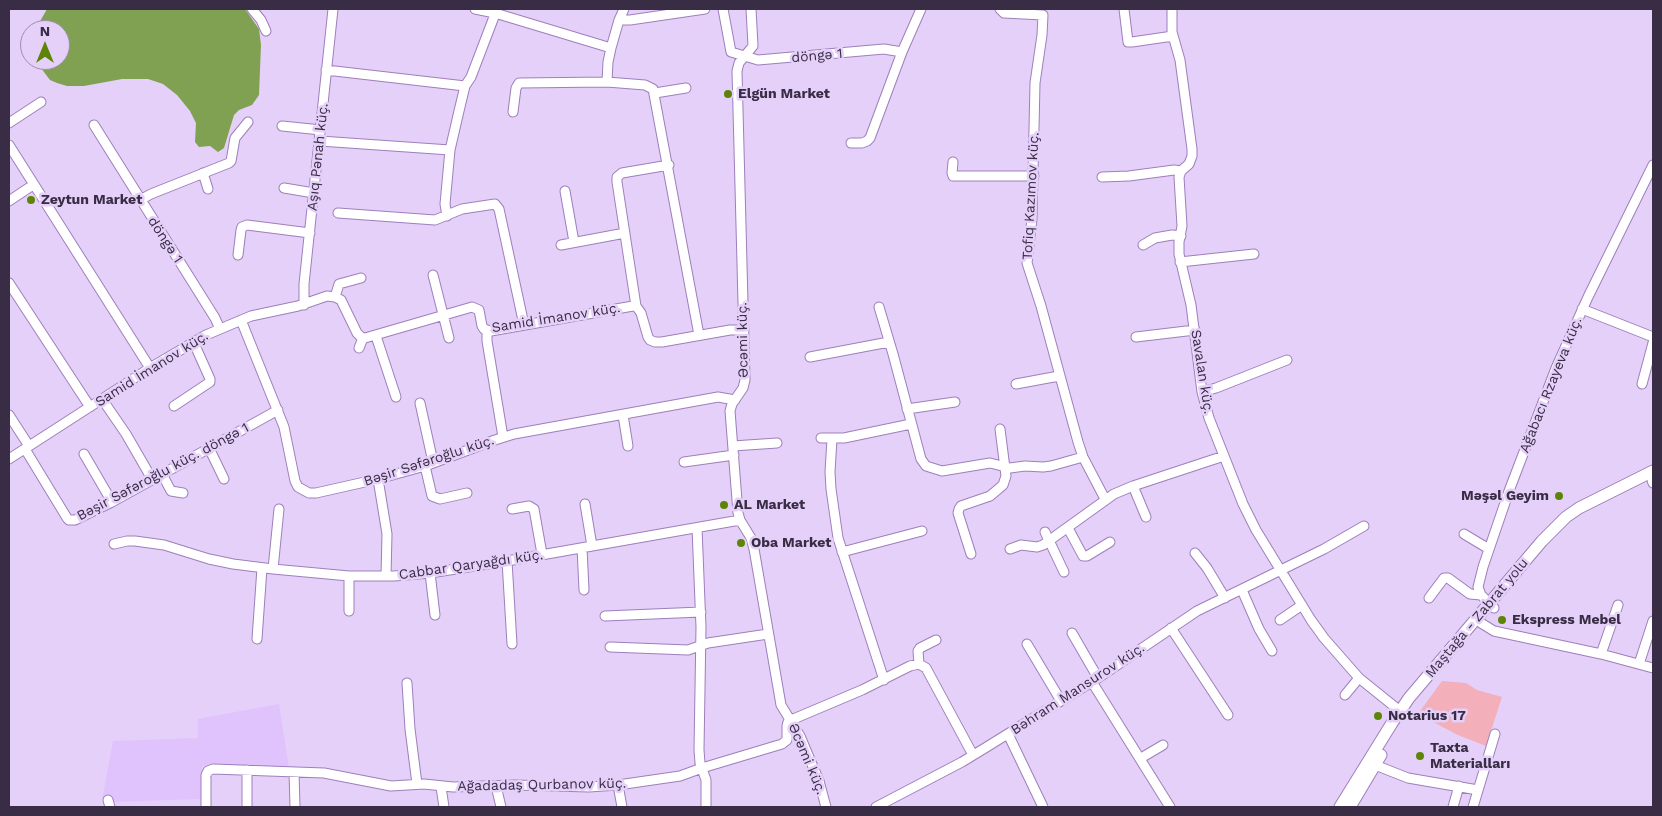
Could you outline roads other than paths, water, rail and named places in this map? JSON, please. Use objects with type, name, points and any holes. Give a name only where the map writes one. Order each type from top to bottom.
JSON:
[{"type":"main road","points":[[1350,807],[1406,714],[1481,623],[1488,602],[1571,522],[1595,506],[1653,478]]},
{"type":"main road","name":"Maştağa - Zabrat yolu","points":[[1340,807],[1400,711],[1488,602]]},
{"type":"street","points":[[252,9],[261,20],[266,31]]},
{"type":"street","name":"Aşıq Pənah küç.","points":[[304,305],[304,284],[333,9]]},
{"type":"street","points":[[475,9],[496,11],[611,48]]},
{"type":"street","points":[[607,82],[611,48],[624,9]]},
{"type":"street","points":[[619,20],[630,20],[677,11],[705,9]]},
{"type":"street","points":[[723,9],[731,52],[744,57]]},
{"type":"street","name":"Əcəmi küç.","points":[[751,9],[754,46],[738,67],[737,86],[745,380],[730,410],[733,451],[740,520],[752,538],[779,698],[781,705],[800,736],[819,781],[826,807]]},
{"type":"street","points":[[851,143],[867,142],[870,138],[902,52],[921,9]]},
{"type":"street","name":"Tofiq Kazımov küç.","points":[[1000,9],[1004,13],[1043,15],[1035,96],[1032,219],[1027,263],[1042,306],[1059,376],[1083,457],[1105,499]]},
{"type":"street","points":[[1124,9],[1128,42],[1173,36]]},
{"type":"street","name":"Savalan küç.","points":[[1172,9],[1173,36],[1180,60],[1192,149],[1189,164],[1181,171],[1178,183],[1182,226],[1178,248],[1191,305],[1202,392],[1209,418],[1243,504],[1256,530],[1302,605],[1324,638],[1360,678],[1400,711]]},
{"type":"street","points":[[447,216],[445,204],[450,150],[465,86],[471,77],[496,11]]},
{"type":"street","name":"döngə 1","points":[[744,57],[752,60],[766,60],[884,49],[902,52]]},
{"type":"street","points":[[326,70],[465,86]]},
{"type":"street","points":[[513,112],[518,83],[607,82],[645,85],[654,89],[699,335]]},
{"type":"street","points":[[655,92],[686,88]]},
{"type":"street","points":[[9,123],[40,102]]},
{"type":"street","points":[[140,200],[229,163],[235,138],[248,122]]},
{"type":"street","name":"döngə 1","points":[[94,125],[220,328]]},
{"type":"street","points":[[282,126],[321,130]]},
{"type":"street","points":[[320,141],[450,150]]},
{"type":"street","points":[[9,145],[150,368]]},
{"type":"street","points":[[953,162],[953,176],[1034,176]]},
{"type":"street","points":[[636,306],[616,182],[617,177],[622,173],[669,165]]},
{"type":"street","name":"Ağabacı Rzayeva küç.","points":[[1488,602],[1478,587],[1489,549],[1545,394],[1582,309],[1653,165]]},
{"type":"street","points":[[1102,177],[1181,171]]},
{"type":"street","points":[[203,173],[208,189]]},
{"type":"street","points":[[9,201],[33,185]]},
{"type":"street","points":[[284,188],[314,193]]},
{"type":"street","points":[[565,191],[574,242]]},
{"type":"street","points":[[338,213],[428,221],[447,216],[462,209],[492,204],[498,206],[524,326]]},
{"type":"street","points":[[238,255],[242,226],[247,225],[310,233]]},
{"type":"street","points":[[561,245],[624,233]]},
{"type":"street","points":[[1143,245],[1155,238],[1180,236]]},
{"type":"street","points":[[1180,262],[1254,254]]},
{"type":"street","points":[[433,276],[449,338]]},
{"type":"street","points":[[359,348],[363,338],[357,333],[341,300],[335,297],[339,284],[361,278]]},
{"type":"street","points":[[9,282],[90,407]]},
{"type":"street","name":"Samid İmanov küç.","points":[[9,460],[193,341],[220,328],[257,315],[304,305],[327,296],[335,297]]},
{"type":"street","name":"Samid İmanov küç.","points":[[363,338],[376,336],[468,308],[478,308],[482,326],[487,331],[524,326],[628,306],[636,306],[641,313],[650,340],[662,342],[730,330],[744,330]]},
{"type":"street","points":[[879,307],[921,459],[926,466],[942,471],[990,464],[997,464],[1005,468],[1051,466],[1083,457]]},
{"type":"street","points":[[1582,309],[1653,337]]},
{"type":"street","name":"Bəşir Səfəroğlu küç.","points":[[241,320],[278,410],[288,440],[292,474],[298,487],[304,491],[316,493],[378,479],[429,464],[503,437],[718,397],[735,400]]},
{"type":"street","points":[[1136,337],[1195,330]]},
{"type":"street","points":[[487,331],[486,341],[503,437]]},
{"type":"street","points":[[376,336],[396,397]]},
{"type":"street","points":[[174,406],[210,382],[193,341]]},
{"type":"street","points":[[810,357],[889,342]]},
{"type":"street","points":[[1642,384],[1653,343]]},
{"type":"street","points":[[1202,392],[1287,360]]},
{"type":"street","points":[[1016,384],[1059,376]]},
{"type":"street","points":[[102,399],[126,434],[152,479]]},
{"type":"street","points":[[907,409],[955,402]]},
{"type":"street","points":[[420,403],[432,496],[440,499],[467,492]]},
{"type":"street","name":"Bəşir Səfəroğlu küç. döngə 1","points":[[27,447],[69,520],[75,520],[112,502],[278,410]]},
{"type":"street","points":[[9,414],[27,447]]},
{"type":"street","points":[[623,415],[628,446]]},
{"type":"street","points":[[821,438],[832,439],[911,424]]},
{"type":"street","points":[[970,554],[958,513],[959,508],[990,496],[1003,485],[1006,476],[1000,429]]},
{"type":"street","points":[[832,439],[831,489],[838,538],[884,680]]},
{"type":"street","points":[[684,462],[777,443]]},
{"type":"street","points":[[209,448],[224,479]]},
{"type":"street","points":[[84,454],[112,502]]},
{"type":"street","points":[[1010,549],[1021,545],[1037,547],[1050,541],[1105,499],[1133,486],[1224,456]]},
{"type":"street","points":[[162,474],[170,491],[183,493]]},
{"type":"street","points":[[378,479],[387,534],[386,576]]},
{"type":"street","points":[[1133,486],[1146,517]]},
{"type":"street","points":[[585,504],[592,546]]},
{"type":"street","points":[[512,509],[529,506],[534,509],[542,554]]},
{"type":"street","points":[[272,569],[279,509]]},
{"type":"street","name":"Cabbar Qaryağdı küç.","points":[[114,544],[135,541],[164,545],[209,559],[262,568],[349,576],[386,576],[430,573],[507,561],[740,520]]},
{"type":"street","name":"Bəhram Mansurov küç.","points":[[876,807],[1008,734],[1095,680],[1197,610],[1226,598],[1324,549],[1364,526]]},
{"type":"street","points":[[697,528],[701,612],[699,750],[700,762],[707,787],[706,807]]},
{"type":"street","points":[[1068,528],[1083,556],[1087,556],[1110,542]]},
{"type":"street","points":[[842,552],[922,531]]},
{"type":"street","points":[[1045,532],[1064,572]]},
{"type":"street","points":[[1464,534],[1489,549]]},
{"type":"street","points":[[582,548],[584,590]]},
{"type":"street","points":[[1194,553],[1207,568],[1226,598]]},
{"type":"street","points":[[507,561],[512,644]]},
{"type":"street","points":[[258,639],[262,568]]},
{"type":"street","points":[[430,573],[435,614]]},
{"type":"street","points":[[349,576],[349,611]]},
{"type":"street","points":[[1429,598],[1444,578],[1448,578],[1470,594],[1488,602]]},
{"type":"street","points":[[1242,590],[1259,629],[1272,651]]},
{"type":"street","points":[[1280,620],[1302,605]]},
{"type":"street","points":[[1601,654],[1618,605]]},
{"type":"street","points":[[606,616],[701,612]]},
{"type":"street","points":[[1639,664],[1653,621]]},
{"type":"street","points":[[1481,623],[1494,631],[1601,654],[1653,668]]},
{"type":"street","points":[[1171,628],[1228,715]]},
{"type":"street","points":[[1072,633],[1095,680],[1170,807]]},
{"type":"street","points":[[610,647],[688,650],[700,645],[768,634]]},
{"type":"street","points":[[920,664],[918,651],[920,648],[936,640]]},
{"type":"street","points":[[1027,644],[1061,701]]},
{"type":"street","points":[[791,720],[884,680],[910,666],[920,664],[926,668],[973,755]]},
{"type":"street","points":[[1345,695],[1360,678]]},
{"type":"street","points":[[407,683],[410,730],[417,784]]},
{"type":"street","name":"Ağadadaş Qurbanov küç.","points":[[206,807],[206,774],[213,769],[331,774],[391,786],[417,784],[441,787],[618,786],[680,776],[782,744],[787,740],[787,726],[791,720]]},
{"type":"street","points":[[1008,734],[1043,807]]},
{"type":"street","points":[[1473,807],[1495,734]]},
{"type":"street","points":[[1140,758],[1163,745]]},
{"type":"street","points":[[1375,765],[1408,778],[1478,790]]},
{"type":"street","points":[[246,807],[247,770]]},
{"type":"street","points":[[294,772],[295,807]]},
{"type":"street","points":[[496,786],[501,807]]},
{"type":"street","points":[[618,786],[622,807]]},
{"type":"street","points":[[1453,807],[1459,786]]},
{"type":"street","points":[[441,787],[444,807]]},
{"type":"place","name":"Elgün Market","points":[[728,94]]},
{"type":"place","name":"Zeytun Market","points":[[31,200]]},
{"type":"place","name":"Məşəl Geyim","points":[[1559,496]]},
{"type":"place","name":"AL Market","points":[[724,505]]},
{"type":"place","name":"Oba Market","points":[[741,543]]},
{"type":"place","name":"Ekspress Mebel","points":[[1502,620]]},
{"type":"place","name":"Notarius 17","points":[[1378,716]]},
{"type":"place","name":"Taxta Materialları","points":[[1420,756]]}]
